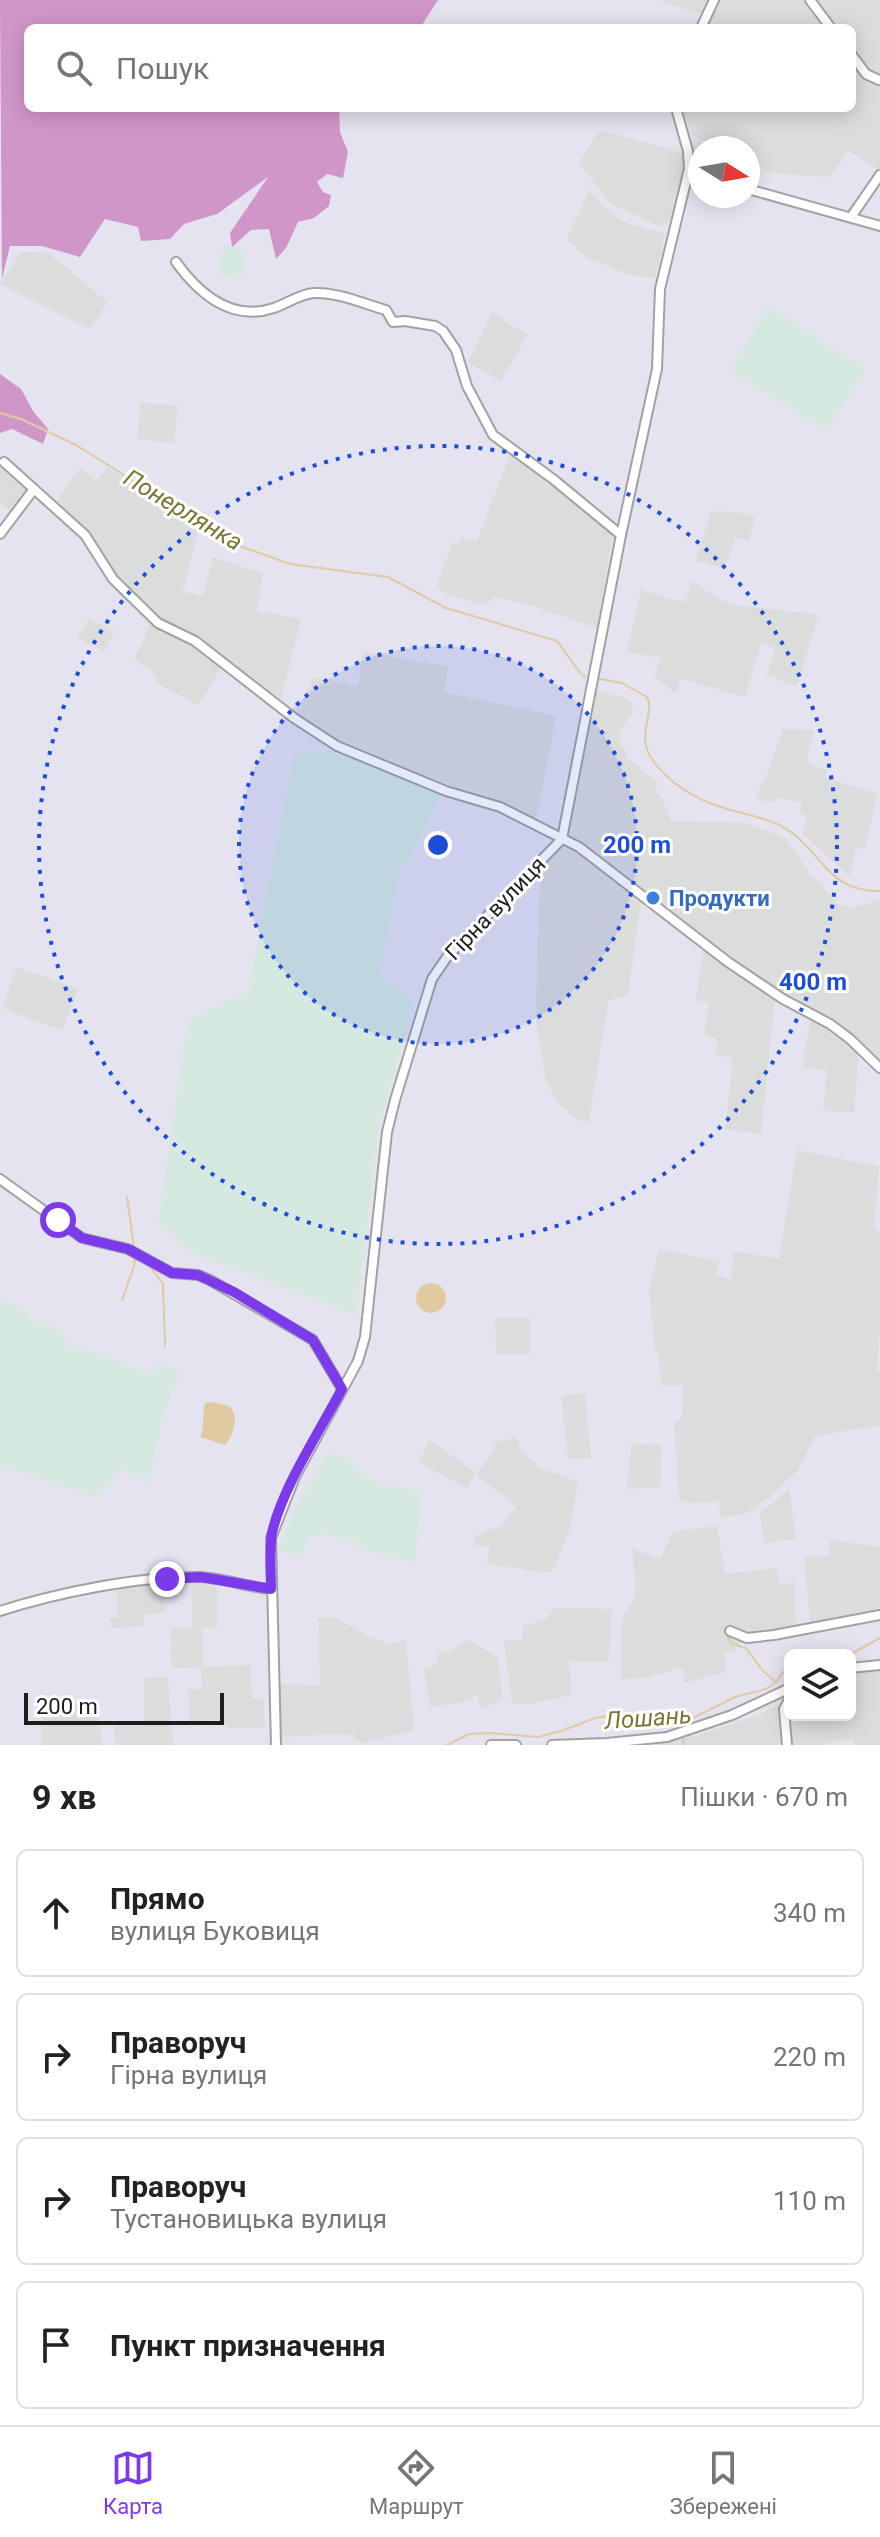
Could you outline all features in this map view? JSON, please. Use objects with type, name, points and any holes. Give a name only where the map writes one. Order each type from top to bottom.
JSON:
[{"type":"street","points":[[703,24],[714,0]]},
{"type":"street","points":[[810,0],[828,24]]},
{"type":"street","points":[[856,60],[866,74],[879,80]]},
{"type":"street","name":"Гірна вулиця","points":[[677,112],[688,153]]},
{"type":"street","name":"Гірна вулиця","points":[[276,1745],[271,1538],[295,1477],[358,1361],[365,1337],[387,1132],[432,979],[447,957],[562,839],[657,369],[660,289],[688,170]]},
{"type":"street","points":[[851,217],[880,175]]},
{"type":"street","points":[[760,192],[880,226]]},
{"type":"street","points":[[176,262],[199,289],[226,307],[241,311],[270,309],[302,295],[324,293],[386,310],[393,322],[435,326],[451,339],[467,386],[493,435],[621,535]]},
{"type":"street","points":[[4,462],[85,535],[113,579],[158,623],[195,641],[294,718],[337,746],[446,791],[500,807],[579,847],[728,962],[783,999],[830,1024],[880,1068]]},
{"type":"street","points":[[0,534],[34,489]]},
{"type":"street","points":[[0,1179],[82,1238],[128,1249],[172,1273],[198,1275],[210,1280],[305,1335],[321,1351],[342,1389]]},
{"type":"street","points":[[0,1611],[38,1599],[174,1578],[201,1577],[271,1589]]},
{"type":"street","points":[[730,1631],[747,1638],[880,1615]]},
{"type":"street","points":[[856,1667],[880,1665]]},
{"type":"street","points":[[552,1745],[659,1739],[750,1708],[784,1691]]},
{"type":"street","points":[[785,1721],[787,1745]]},
{"type":"street","points":[[491,1745],[516,1745]]},
{"type":"shaded area","points":[[0,0],[438,0],[423,24],[24,24],[24,112],[339,112],[340,132],[348,152],[343,178],[327,174],[317,182],[323,192],[331,195],[329,206],[314,218],[298,222],[286,248],[276,259],[269,229],[251,230],[232,247],[230,233],[268,177],[217,214],[184,224],[170,239],[141,241],[138,227],[105,219],[80,257],[42,246],[10,246],[2,279]]},
{"type":"shaded area","points":[[658,0],[880,0],[880,170],[848,151],[830,177],[772,173],[760,168],[760,136],[694,136],[683,112],[856,112],[856,24],[707,24],[710,17]]},
{"type":"shaded area","points":[[599,130],[684,153],[670,222],[659,226],[610,203],[579,163]]},
{"type":"shaded area","points":[[589,190],[606,210],[629,224],[665,234],[655,279],[630,275],[587,258],[567,238]]},
{"type":"shaded area","points":[[224,245],[247,250],[241,279],[218,274]]},
{"type":"shaded area","points":[[21,252],[48,253],[107,302],[90,329],[0,284]]},
{"type":"shaded area","points":[[768,307],[866,369],[827,431],[729,370]]},
{"type":"shaded area","points":[[492,312],[527,335],[501,381],[468,362]]},
{"type":"shaded area","points":[[0,374],[21,389],[48,429],[43,444],[12,429],[0,433]]},
{"type":"shaded area","points":[[141,402],[178,406],[174,443],[137,439]]},
{"type":"shaded area","points":[[510,455],[556,487],[612,535],[597,628],[531,605],[495,597],[488,603],[478,604],[441,591],[437,585],[453,542],[458,544],[461,537],[477,541]]},
{"type":"shaded area","points":[[0,466],[30,486],[12,511],[0,503]]},
{"type":"shaded area","points":[[80,468],[96,481],[107,468],[199,527],[183,592],[203,596],[213,557],[263,574],[257,611],[301,619],[281,699],[227,658],[199,705],[157,683],[156,675],[134,659],[153,612],[115,576],[90,537],[56,502]]},
{"type":"shaded area","points":[[711,511],[755,517],[749,541],[735,537],[725,568],[696,561]]},
{"type":"shaded area","points":[[692,581],[733,605],[815,614],[817,619],[797,686],[767,675],[775,648],[761,643],[745,697],[681,679],[675,694],[655,676],[661,658],[627,652],[641,590],[685,603]]},
{"type":"shaded area","points":[[89,618],[114,631],[104,651],[77,638]]},
{"type":"shaded area","points":[[363,652],[448,666],[444,692],[556,716],[536,820],[508,805],[439,781],[329,736],[296,714],[313,678],[358,686]]},
{"type":"shaded area","points":[[596,691],[625,698],[632,704],[633,711],[620,731],[620,746],[627,758],[657,782],[656,791],[671,821],[743,823],[784,837],[837,904],[852,908],[880,900],[880,1059],[859,1039],[825,1016],[740,967],[645,892],[569,838]]},
{"type":"shaded area","points":[[783,729],[814,730],[806,762],[827,770],[825,777],[877,794],[865,849],[855,848],[850,877],[803,834],[807,816],[800,813],[802,803],[779,797],[773,803],[762,801],[756,795]]},
{"type":"shaded area","points":[[338,750],[442,793],[408,862],[401,862],[379,977],[414,1001],[379,1125],[356,1315],[191,1252],[158,1222],[188,1019],[248,992],[294,755]]},
{"type":"shaded area","points":[[572,848],[641,898],[628,995],[608,1001],[589,1122],[579,1120],[559,1104],[546,1082],[536,1023],[539,900],[543,866],[555,850]]},
{"type":"shaded area","points":[[704,947],[734,971],[775,996],[761,1134],[725,1129],[733,1058],[715,1055],[717,1038],[704,1035],[709,1003],[696,1000]]},
{"type":"shaded area","points":[[17,967],[78,989],[62,1030],[2,1008]]},
{"type":"shaded area","points":[[811,1017],[842,1035],[859,1051],[854,1112],[823,1111],[827,1071],[802,1067]]},
{"type":"shaded area","points":[[797,1150],[879,1167],[874,1229],[880,1232],[877,1371],[880,1371],[880,1425],[815,1436],[797,1471],[765,1501],[744,1514],[721,1518],[719,1501],[693,1503],[679,1499],[674,1423],[682,1418],[683,1385],[661,1385],[649,1289],[659,1249],[719,1262],[716,1276],[731,1279],[733,1251],[779,1259]]},
{"type":"shaded area","points":[[431,1283],[441,1288],[446,1298],[441,1308],[431,1313],[421,1308],[416,1298],[421,1288]]},
{"type":"shaded area","points":[[0,1299],[24,1309],[30,1321],[48,1322],[66,1338],[63,1345],[152,1375],[160,1360],[180,1373],[164,1413],[148,1483],[123,1467],[96,1496],[0,1465]]},
{"type":"shaded area","points":[[495,1318],[530,1318],[530,1354],[496,1354]]},
{"type":"shaded area","points":[[585,1394],[591,1458],[568,1459],[561,1395]]},
{"type":"shaded area","points":[[205,1403],[230,1407],[235,1416],[231,1437],[225,1445],[200,1437]]},
{"type":"shaded area","points":[[515,1435],[521,1451],[538,1467],[578,1482],[569,1532],[551,1573],[487,1564],[491,1546],[473,1545],[476,1535],[501,1526],[517,1506],[477,1476],[498,1440],[504,1443]]},
{"type":"shaded area","points":[[429,1440],[476,1472],[467,1489],[419,1462]]},
{"type":"shaded area","points":[[631,1444],[661,1445],[660,1487],[627,1489]]},
{"type":"shaded area","points":[[329,1451],[355,1464],[361,1473],[386,1488],[390,1483],[422,1495],[414,1563],[356,1547],[357,1541],[322,1533],[321,1536],[310,1534],[301,1556],[278,1550],[295,1510]]},
{"type":"shaded area","points":[[789,1489],[796,1539],[764,1543],[760,1513]]},
{"type":"shaded area","points":[[717,1526],[725,1574],[776,1568],[780,1584],[795,1583],[796,1627],[751,1631],[733,1651],[724,1652],[726,1672],[685,1683],[682,1667],[650,1677],[621,1679],[623,1617],[635,1597],[632,1549],[660,1559],[674,1531]]},
{"type":"shaded area","points":[[830,1540],[880,1547],[880,1608],[810,1623],[804,1556],[828,1556]]},
{"type":"shaded area","points":[[163,1580],[165,1613],[144,1614],[144,1626],[111,1628],[110,1618],[118,1618],[116,1588]]},
{"type":"shaded area","points":[[193,1580],[217,1585],[217,1627],[202,1628],[204,1667],[251,1665],[252,1699],[263,1699],[265,1728],[229,1728],[217,1719],[190,1722],[188,1690],[202,1689],[201,1667],[172,1668],[170,1628],[192,1628]]},
{"type":"shaded area","points":[[554,1608],[612,1609],[609,1659],[606,1662],[569,1661],[572,1695],[529,1704],[512,1703],[504,1641],[522,1640],[522,1626],[547,1619]]},
{"type":"shaded area","points":[[318,1618],[336,1618],[371,1638],[390,1644],[406,1640],[414,1730],[364,1743],[354,1739],[355,1735],[280,1737],[277,1683],[320,1686]]},
{"type":"shaded area","points":[[470,1640],[498,1658],[503,1700],[481,1709],[477,1695],[459,1703],[430,1707],[424,1668],[438,1664],[437,1655]]},
{"type":"shaded area","points":[[880,1668],[880,1745],[854,1745],[853,1739],[825,1745],[791,1745],[789,1721],[856,1721],[856,1670]]},
{"type":"shaded area","points":[[168,1677],[173,1745],[116,1745],[113,1724],[144,1721],[144,1678]]},
{"type":"shaded area","points":[[42,1696],[64,1696],[65,1703],[97,1703],[102,1745],[41,1745]]},
{"type":"shaded area","points":[[779,1705],[783,1745],[628,1745],[696,1736]]},
{"type":"waterway","name":"Понерлянка","points":[[0,413],[21,419],[76,445],[234,544],[290,564],[388,577],[446,608],[557,641],[585,677]]},
{"type":"waterway","name":"Понерлянка","points":[[600,679],[622,683],[647,697],[646,748],[656,765],[673,781],[692,795],[713,804],[780,826],[797,837],[841,881],[864,890],[880,891]]},
{"type":"waterway","points":[[127,1197],[134,1247]]},
{"type":"waterway","points":[[122,1300],[135,1258]]},
{"type":"waterway","points":[[149,1265],[163,1284],[165,1346]]},
{"type":"waterway","points":[[724,1630],[732,1644],[746,1648],[763,1671],[775,1681]]},
{"type":"waterway","name":"Лошань","points":[[856,1651],[880,1638]]},
{"type":"waterway","name":"Лошань","points":[[447,1745],[469,1734],[538,1737],[595,1718],[617,1715],[695,1717],[735,1697],[766,1689],[784,1671]]},
{"type":"waterway","points":[[683,1739],[684,1745]]},
{"type":"place","name":"Продукти","points":[[653,898]]},
{"type":"route","points":[[58,1220],[82,1238],[128,1249],[172,1273],[198,1275],[234,1292],[313,1340],[342,1389],[295,1477],[275,1524],[271,1538],[271,1589],[201,1577],[167,1579]]}]
